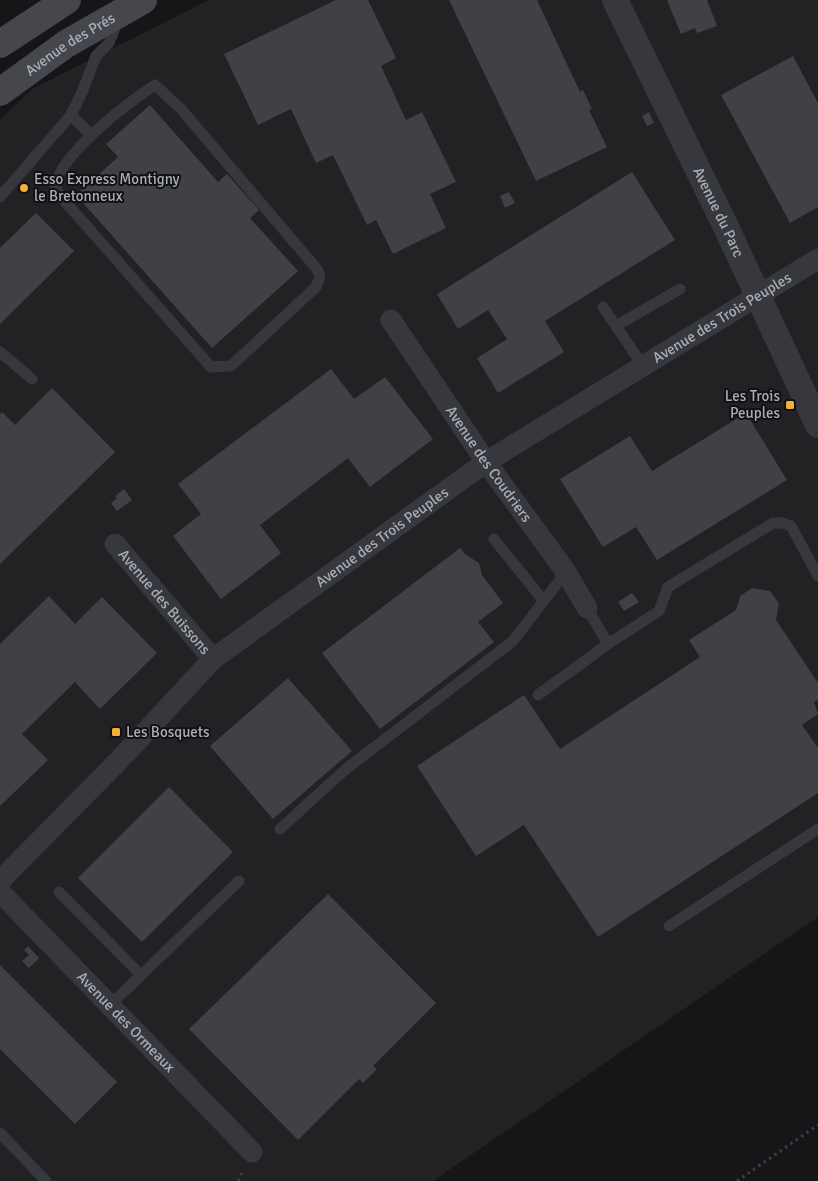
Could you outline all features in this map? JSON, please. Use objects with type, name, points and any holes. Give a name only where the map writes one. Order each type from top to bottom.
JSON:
[{"type":"main road","points":[[0,44],[67,0]]},
{"type":"main road","name":"Avenue des Prés","points":[[0,92],[66,44],[132,6]]},
{"type":"street","name":"Avenue du Parc","points":[[615,0],[818,425]]},
{"type":"street","name":"Avenue des Trois Peuples","points":[[0,881],[125,754],[213,659],[486,462],[818,259]]},
{"type":"street","name":"Avenue des Coudriers","points":[[390,320],[486,462],[566,572],[587,608]]},
{"type":"street","name":"Avenue des Buissons","points":[[115,544],[213,659]]},
{"type":"street","name":"Avenue des Ormeaux","points":[[0,892],[252,1152]]},
{"type":"lane","points":[[0,197],[71,114],[83,90],[96,56],[108,43],[132,6]]},
{"type":"lane","points":[[155,85],[181,108],[317,269],[320,278],[316,287],[231,366],[211,367],[61,197],[55,186],[57,176],[91,135],[120,108],[155,85]]},
{"type":"lane","points":[[71,114],[91,135]]},
{"type":"lane","points":[[616,326],[680,289]]},
{"type":"lane","points":[[603,307],[643,366]]},
{"type":"lane","points":[[0,352],[32,379]]},
{"type":"lane","points":[[538,695],[608,644],[659,611],[668,587],[773,523],[782,522],[791,526],[818,576]]},
{"type":"lane","points":[[494,539],[543,600]]},
{"type":"lane","points":[[280,829],[346,769],[513,641],[566,572]]},
{"type":"lane","points":[[587,608],[608,644]]},
{"type":"lane","points":[[669,926],[818,829]]},
{"type":"lane","points":[[110,1005],[239,881]]},
{"type":"lane","points":[[59,892],[141,975]]},
{"type":"lane","points":[[0,1133],[46,1181]]},
{"type":"path","points":[[737,1181],[818,1125]]},
{"type":"shaded area","points":[[209,0],[818,0],[818,917],[433,1181],[0,1181],[0,120],[32,89]]},
{"type":"building","points":[[336,0],[368,0],[396,58],[381,66],[406,120],[422,112],[456,182],[430,194],[446,228],[393,254],[376,220],[367,225],[333,155],[316,163],[291,109],[258,125],[224,54]]},
{"type":"building","points":[[449,0],[537,0],[580,92],[583,90],[592,109],[589,110],[607,147],[536,181]]},
{"type":"building","points":[[667,0],[707,0],[717,26],[697,33],[695,28],[681,34]]},
{"type":"building","points":[[793,56],[818,103],[818,207],[790,223],[721,95]]},
{"type":"building","points":[[150,105],[218,182],[227,174],[259,210],[250,218],[298,271],[212,348],[76,195],[118,157],[106,144]]},
{"type":"building","points":[[649,112],[654,123],[647,126],[642,116]]},
{"type":"building","points":[[632,172],[675,240],[545,321],[564,352],[498,393],[477,358],[507,339],[488,310],[458,329],[437,294]]},
{"type":"building","points":[[509,192],[515,203],[505,208],[500,196]]},
{"type":"building","points":[[36,213],[74,251],[0,324],[0,248]]},
{"type":"building","points":[[331,369],[354,399],[385,377],[433,439],[370,487],[348,458],[260,525],[281,553],[221,599],[173,536],[201,514],[178,484]]},
{"type":"building","points":[[52,388],[115,452],[0,564],[0,414],[2,412],[15,425]]},
{"type":"building","points":[[746,413],[787,480],[657,560],[636,527],[603,547],[560,479],[630,436],[652,471]]},
{"type":"building","points":[[124,489],[132,500],[117,511],[111,503],[117,498],[115,496]]},
{"type":"building","points":[[460,548],[466,555],[479,563],[482,575],[503,603],[478,622],[494,642],[380,729],[322,653]]},
{"type":"building","points":[[752,588],[770,591],[779,604],[776,620],[818,683],[818,700],[814,702],[818,714],[802,725],[818,748],[818,793],[598,937],[524,825],[476,856],[417,766],[524,695],[560,749],[700,657],[689,640],[736,610],[740,596]]},
{"type":"building","points":[[632,593],[639,602],[624,611],[618,602]]},
{"type":"building","points":[[49,596],[75,624],[102,597],[157,653],[100,709],[75,682],[22,734],[48,760],[0,806],[0,644]]},
{"type":"building","points":[[288,678],[352,751],[273,819],[210,746]]},
{"type":"building","points":[[169,787],[233,852],[142,942],[78,878]]},
{"type":"building","points":[[328,894],[436,1003],[373,1066],[377,1069],[363,1083],[359,1079],[298,1140],[189,1029]]},
{"type":"building","points":[[28,946],[39,958],[29,968],[22,961],[29,955],[24,950]]},
{"type":"building","points":[[0,965],[117,1082],[75,1124],[0,1049]]},
{"type":"place","name":"Esso Express Montigny le Bretonneux","points":[[24,188]]},
{"type":"place","name":"Les Trois Peuples","points":[[790,405]]},
{"type":"place","name":"Les Bosquets","points":[[116,732]]}]
